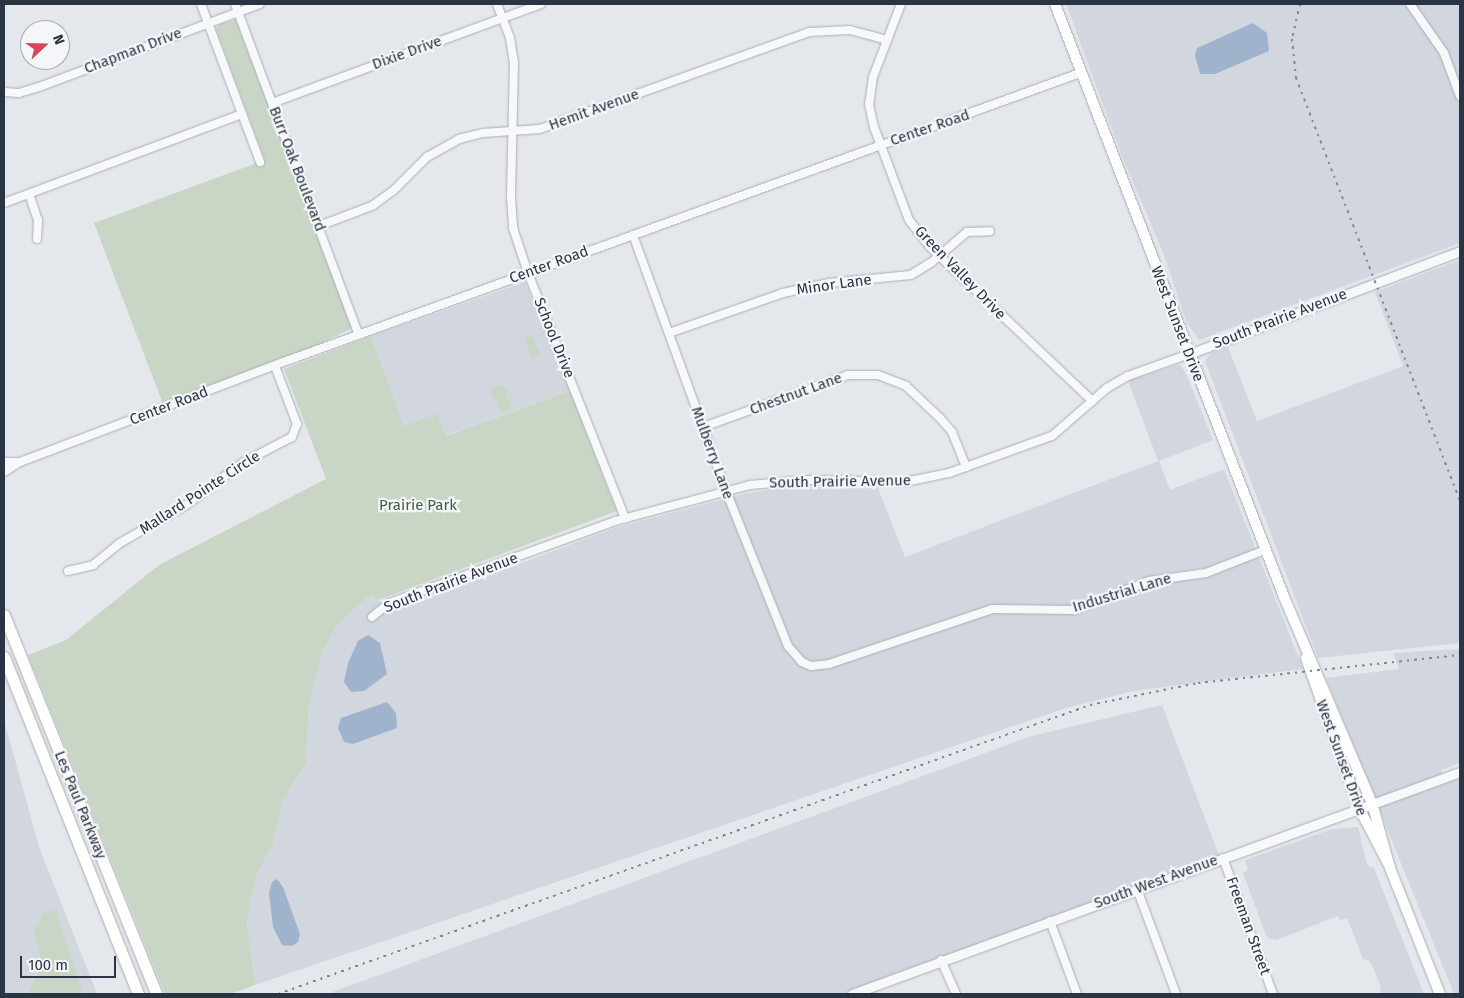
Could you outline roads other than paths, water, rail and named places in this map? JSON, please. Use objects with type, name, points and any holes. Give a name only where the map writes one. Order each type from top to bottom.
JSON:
[{"type":"main road","name":"West Sunset Drive","points":[[1055,4],[1265,550],[1372,804],[1390,868],[1440,994]]},
{"type":"main road","name":"Les Paul Parkway","points":[[4,615],[155,992]]},
{"type":"main road","name":"West Sunset Drive","points":[[1303,643],[1315,688],[1359,808],[1384,861],[1390,868]]},
{"type":"main road","name":"Les Paul Parkway","points":[[4,657],[138,994]]},
{"type":"street","name":"Burr Oak Boulevard","points":[[201,4],[260,162]]},
{"type":"street","name":"Burr Oak Boulevard","points":[[235,4],[359,335]]},
{"type":"street","name":"Chapman Drive","points":[[4,92],[19,93],[39,87],[260,4]]},
{"type":"street","name":"School Drive","points":[[497,4],[503,18],[514,62],[512,215],[528,273],[625,518]]},
{"type":"street","name":"Dixie Drive","points":[[272,103],[541,4]]},
{"type":"street","name":"Green Valley Drive","points":[[901,4],[887,40],[869,98],[870,114],[909,220],[939,255],[1092,401]]},
{"type":"street","points":[[1410,4],[1439,44],[1460,96]]},
{"type":"street","name":"Hemit Avenue","points":[[318,226],[378,202],[427,157],[453,141],[483,133],[540,129],[810,32],[850,30],[887,40]]},
{"type":"street","name":"Center Road","points":[[4,472],[20,462],[275,366],[1080,73]]},
{"type":"street","points":[[4,203],[242,114]]},
{"type":"street","points":[[29,194],[38,220],[37,240]]},
{"type":"street","name":"Minor Lane","points":[[669,333],[783,293],[829,283],[911,274],[939,255],[967,232],[990,231]]},
{"type":"street","name":"Mulberry Lane","points":[[633,235],[726,492],[788,646],[804,663]]},
{"type":"street","name":"South Prairie Avenue","points":[[372,618],[389,604],[625,518],[726,492],[787,480],[905,482],[933,478],[966,467],[1052,436],[1092,401],[1128,376],[1460,251]]},
{"type":"street","name":"Mallard Pointe Circle","points":[[68,571],[93,565],[120,543],[186,505],[244,462],[292,438],[297,424],[275,366]]},
{"type":"street","name":"Chestnut Lane","points":[[703,427],[848,375],[878,375],[906,386],[940,418],[952,432],[966,467]]},
{"type":"street","name":"Center Road","points":[[4,462],[20,462]]},
{"type":"street","name":"Industrial Lane","points":[[804,663],[828,664],[992,609],[1074,610],[1149,581],[1206,572],[1265,550]]},
{"type":"street","name":"South West Avenue","points":[[852,994],[1137,888],[1460,772]]},
{"type":"street","name":"Freeman Street","points":[[1223,858],[1273,994]]},
{"type":"street","points":[[1137,888],[1176,994]]},
{"type":"street","points":[[1050,921],[1077,994]]},
{"type":"street","points":[[941,960],[956,994]]},
{"type":"water","points":[[1253,23],[1267,33],[1269,51],[1215,74],[1200,74],[1195,55],[1197,48]]},
{"type":"water","points":[[368,635],[380,643],[387,674],[364,691],[351,692],[344,682],[348,663],[358,641]]},
{"type":"water","points":[[387,702],[396,713],[397,728],[353,744],[344,742],[338,728],[341,718]]},
{"type":"water","points":[[277,879],[283,887],[300,934],[298,942],[292,946],[282,945],[273,927],[269,893],[272,882]]},
{"type":"railway","points":[[1300,4],[1292,39],[1296,78],[1460,500]]},
{"type":"railway","points":[[278,994],[1090,705],[1198,683],[1460,655]]},
{"type":"park label","name":"Prairie Park","points":[[418,506]]}]
